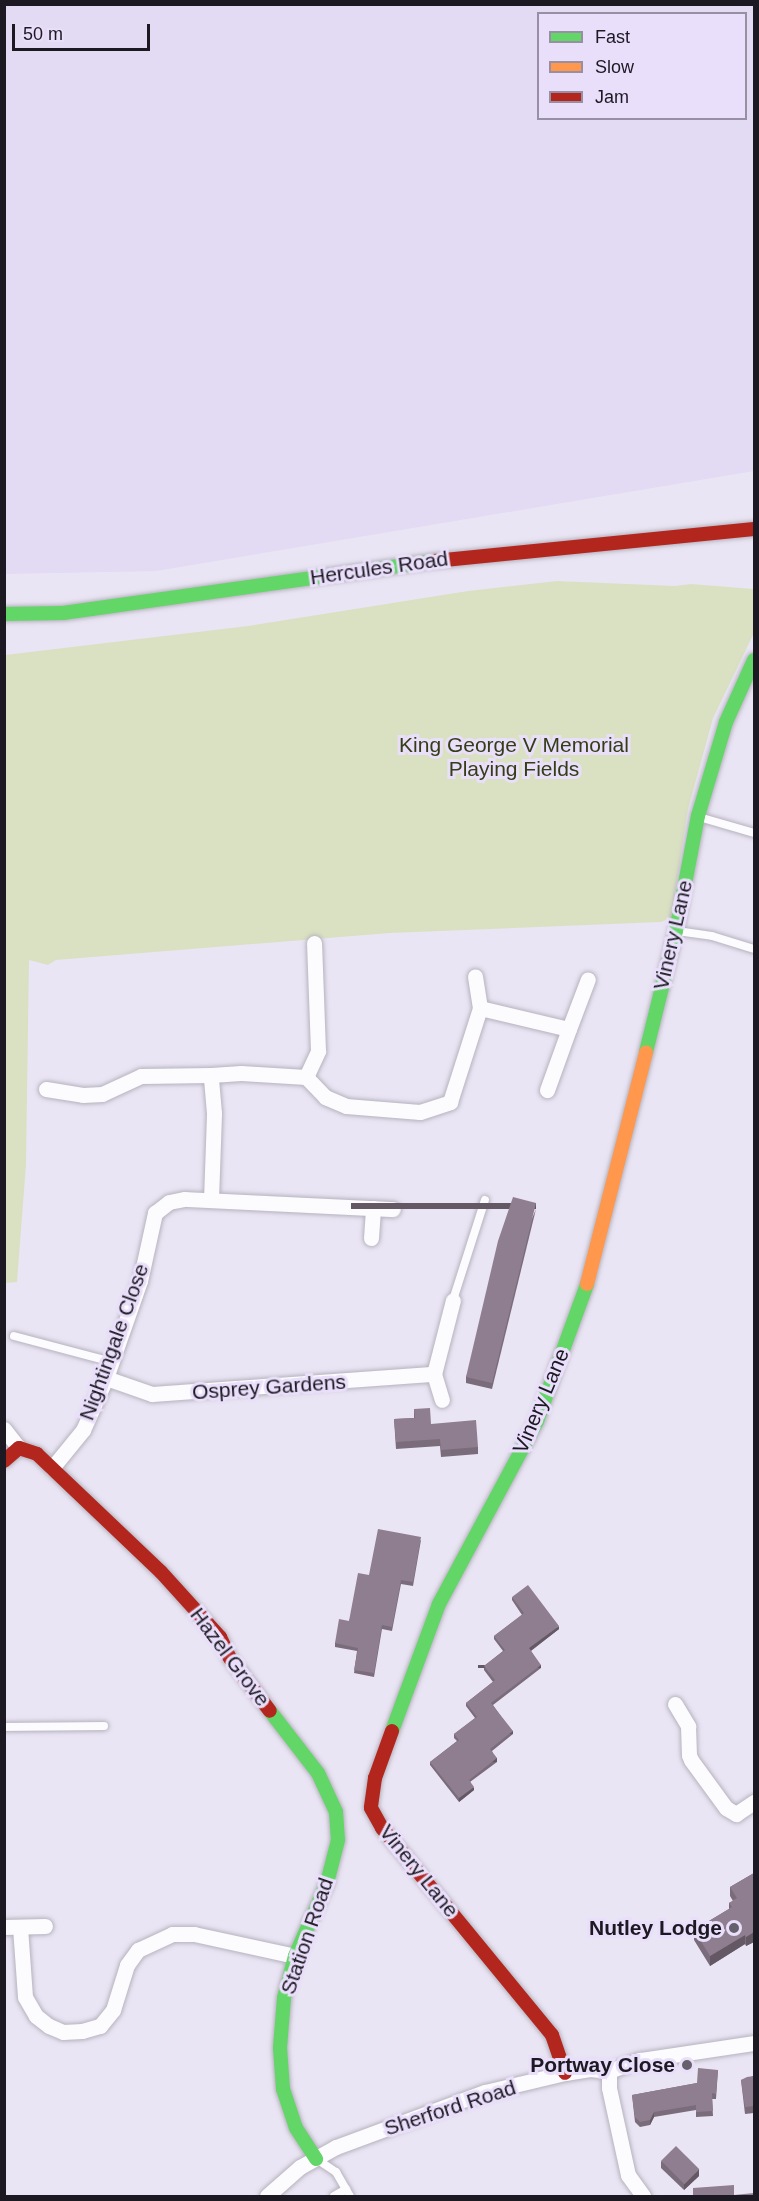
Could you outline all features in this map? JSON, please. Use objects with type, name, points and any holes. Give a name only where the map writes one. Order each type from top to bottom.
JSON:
[{"type":"street","name":"Hercules Road","points":[[4,614],[63,613],[485,554],[754,529]]},
{"type":"street","name":"Vinery Lane","points":[[565,2073],[552,2035],[382,1828],[371,1808],[375,1778],[439,1604],[537,1421],[590,1276],[676,931],[698,816],[726,722],[754,660]]},
{"type":"street","points":[[306,1077],[318,1051],[314,943]]},
{"type":"street","points":[[46,1089],[83,1095],[102,1094],[141,1076],[241,1073],[306,1077],[325,1097],[346,1106],[420,1112],[450,1102],[480,1008],[475,976]]},
{"type":"street","points":[[547,1090],[588,980]]},
{"type":"street","points":[[480,1008],[569,1029]]},
{"type":"street","points":[[211,1075],[214,1113],[211,1200]]},
{"type":"street","name":"Nightingale Close","points":[[52,1468],[83,1430],[106,1378],[140,1281],[155,1213],[169,1202],[185,1199],[393,1209]]},
{"type":"street","points":[[371,1238],[373,1208]]},
{"type":"street","points":[[442,1400],[434,1374],[453,1300]]},
{"type":"street","name":"Osprey Gardens","points":[[106,1378],[152,1394],[434,1374]]},
{"type":"street","points":[[4,1429],[19,1448],[4,1461]]},
{"type":"street","name":"Hazel Grove","points":[[19,1448],[37,1454],[52,1468],[161,1572],[220,1637],[230,1658],[318,1773],[336,1812]]},
{"type":"street","points":[[675,1704],[688,1726],[691,1761],[726,1808],[736,1814],[754,1802]]},
{"type":"street","name":"Station Road","points":[[316,2159],[296,2128],[283,2089],[280,2048],[284,1998],[296,1956],[327,1883],[338,1840],[336,1812]]},
{"type":"street","points":[[4,1927],[45,1926]]},
{"type":"street","points":[[20,1927],[25,1997],[36,2016],[49,2026],[63,2032],[82,2031],[100,2026],[113,2010],[126,1965],[138,1950],[172,1934],[194,1934],[296,1956]]},
{"type":"street","name":"Sherford Road","points":[[267,2196],[300,2167],[336,2147],[485,2092],[565,2073],[590,2069],[609,2071],[640,2060],[754,2043]]},
{"type":"street","points":[[609,2071],[609,2088],[628,2175],[643,2196]]},
{"type":"lane","points":[[698,816],[754,833]]},
{"type":"lane","points":[[676,931],[712,936],[754,949]]},
{"type":"lane","points":[[453,1300],[485,1200]]},
{"type":"lane","points":[[14,1336],[112,1362]]},
{"type":"lane","points":[[4,1727],[104,1726]]},
{"type":"lane","points":[[316,2159],[336,2172],[348,2193],[334,2196]]},
{"type":"shaded area","points":[[4,5],[754,5],[754,471],[156,571],[5,574]]},
{"type":"green space","name":"King George V Memorial Playing Fields","points":[[557,581],[675,586],[691,584],[754,589],[754,633],[713,718],[688,809],[671,918],[661,922],[390,933],[56,960],[48,965],[29,960],[26,1165],[17,1282],[5,1283],[5,655],[248,626],[468,591]]},
{"type":"building","points":[[513,1197],[536,1203],[492,1383],[466,1377],[498,1241]]},
{"type":"building","points":[[430,1408],[431,1424],[476,1420],[478,1447],[441,1450],[440,1439],[396,1442],[394,1419],[415,1418],[414,1409]]},
{"type":"building","points":[[378,1529],[421,1537],[413,1582],[401,1580],[392,1627],[382,1625],[374,1673],[354,1670],[358,1648],[335,1643],[339,1619],[349,1621],[358,1573],[369,1575]]},
{"type":"building","points":[[528,1585],[559,1626],[529,1648],[541,1665],[491,1703],[513,1731],[490,1749],[497,1758],[469,1780],[474,1787],[459,1798],[430,1762],[459,1740],[454,1734],[477,1717],[466,1703],[495,1680],[484,1666],[505,1650],[494,1636],[524,1613],[512,1597]]},
{"type":"building","name":"Nutley Lodge","points":[[754,1873],[754,1932],[710,1956],[694,1930],[732,1907],[729,1903],[737,1898],[730,1887]]},
{"type":"building","points":[[698,2068],[718,2070],[716,2094],[712,2093],[713,2111],[696,2112],[696,2105],[654,2112],[650,2120],[640,2122],[635,2117],[632,2095],[697,2083]]},
{"type":"building","points":[[754,2076],[754,2106],[745,2107],[741,2080]]},
{"type":"building","points":[[676,2146],[699,2169],[684,2184],[661,2161]]},
{"type":"building","points":[[734,2185],[734,2195],[754,2193],[754,2196],[693,2196],[693,2188]]},
{"type":"traffic: fast","points":[[4,614],[63,613],[434,561]]},
{"type":"traffic: fast","points":[[646,1052],[676,931],[698,816],[726,722],[754,660]]},
{"type":"traffic: fast","points":[[392,1731],[439,1604],[537,1421],[587,1284]]},
{"type":"traffic: fast","points":[[270,1711],[318,1773],[336,1812],[338,1840],[327,1883],[295,1956],[284,1998],[280,2048],[283,2089],[296,2128],[316,2159]]},
{"type":"traffic: slow","points":[[587,1284],[646,1052]]},
{"type":"traffic: jam","points":[[434,561],[754,529]]},
{"type":"traffic: jam","points":[[4,1461],[19,1448],[37,1454],[161,1572],[220,1637],[230,1658],[270,1711]]},
{"type":"traffic: jam","points":[[392,1731],[375,1778],[371,1808],[382,1828],[552,2035],[565,2073]]},
{"type":"place","name":"Nutley Lodge","points":[[734,1928]]},
{"type":"place","name":"Portway Close","points":[[687,2065]]}]
